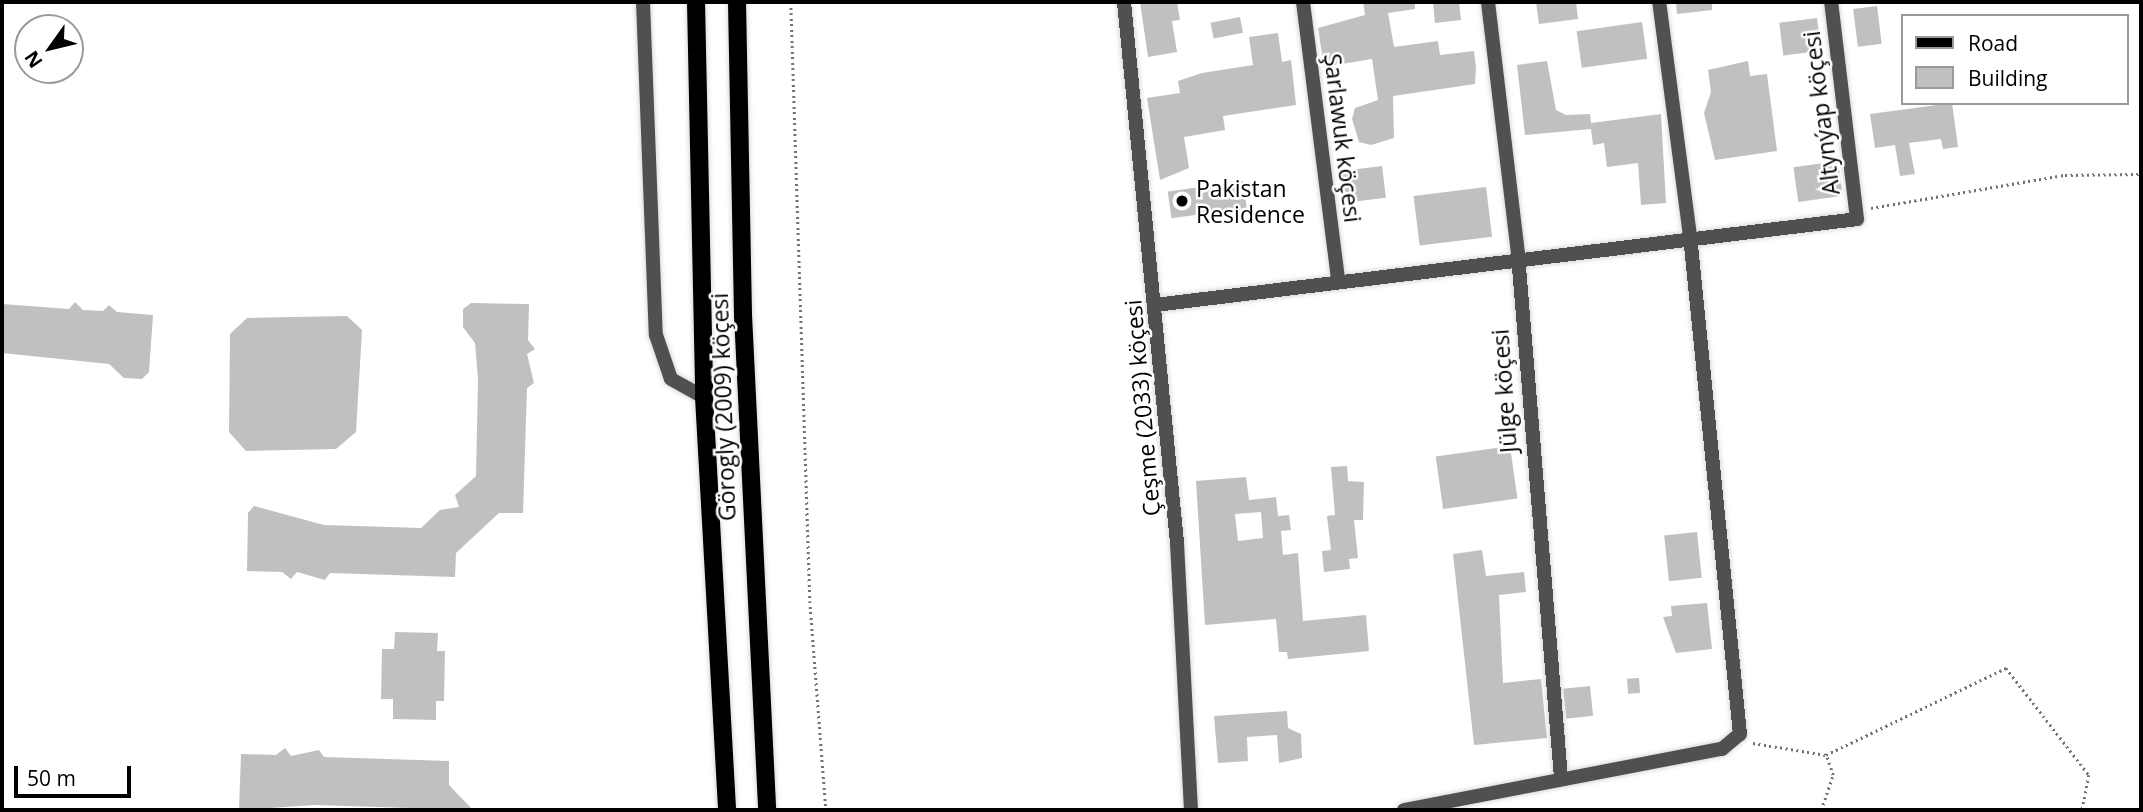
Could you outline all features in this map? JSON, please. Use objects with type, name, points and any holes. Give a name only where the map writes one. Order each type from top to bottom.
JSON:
[{"type":"main road","name":"Görogly (2009) köçesi","points":[[696,2],[704,397],[727,810]]},
{"type":"main road","name":"Görogly (2009) köçesi","points":[[737,2],[743,315],[767,810]]},
{"type":"street","points":[[643,2],[656,335],[671,379],[704,397]]},
{"type":"street","name":"Çeşme (2033) köçesi","points":[[1124,2],[1177,543],[1191,810]]},
{"type":"street","name":"Şarlawuk köçesi","points":[[1303,2],[1338,280]]},
{"type":"street","name":"Jülge köçesi","points":[[1489,2],[1518,255],[1562,778]]},
{"type":"street","points":[[1404,810],[1737,741],[1742,724],[1690,236],[1658,2]]},
{"type":"street","name":"Altynýap köçesi","points":[[1831,2],[1856,215]]},
{"type":"street","points":[[1155,305],[1518,255],[1856,215]]},
{"type":"path","points":[[791,2],[808,560],[826,810]]},
{"type":"path","points":[[1856,215],[2065,175],[2141,174]]},
{"type":"path","points":[[1737,741],[1826,755],[2006,668],[2089,775],[2082,810]]},
{"type":"path","points":[[1821,810],[1833,775],[1826,755]]},
{"type":"building","points":[[1140,2],[1177,2],[1180,20],[1172,21],[1177,52],[1148,57]]},
{"type":"building","points":[[1363,2],[1415,2],[1415,9],[1388,13],[1394,47],[1438,41],[1440,55],[1474,51],[1476,68],[1475,84],[1393,96],[1394,138],[1371,145],[1359,142],[1352,119],[1355,108],[1378,100],[1372,59],[1324,67],[1318,28],[1365,15]]},
{"type":"building","points":[[1433,2],[1459,2],[1461,20],[1435,23]]},
{"type":"building","points":[[1536,2],[1576,2],[1578,19],[1539,24]]},
{"type":"building","points":[[1676,2],[1712,2],[1712,10],[1677,14]]},
{"type":"building","points":[[1877,6],[1882,44],[1858,47],[1853,9]]},
{"type":"building","points":[[1240,17],[1243,33],[1214,38],[1211,23]]},
{"type":"building","points":[[1817,18],[1821,51],[1783,55],[1779,23]]},
{"type":"building","points":[[1642,22],[1647,59],[1582,68],[1577,31]]},
{"type":"building","points":[[1278,33],[1282,62],[1291,60],[1296,105],[1223,116],[1225,130],[1184,137],[1189,168],[1160,180],[1147,98],[1180,93],[1178,81],[1202,73],[1253,65],[1249,37]]},
{"type":"building","points":[[1547,61],[1556,110],[1566,115],[1590,114],[1591,123],[1661,114],[1666,203],[1641,205],[1638,163],[1607,167],[1604,143],[1593,145],[1591,129],[1525,135],[1517,65]]},
{"type":"building","points":[[1748,61],[1750,76],[1767,74],[1777,151],[1715,160],[1704,113],[1711,92],[1708,70]]},
{"type":"building","points":[[1952,105],[1958,147],[1943,149],[1941,139],[1909,143],[1915,174],[1900,176],[1895,145],[1875,148],[1870,114]]},
{"type":"building","points":[[1838,161],[1843,196],[1798,202],[1793,167]]},
{"type":"building","points":[[1382,166],[1386,198],[1343,203],[1339,171]]},
{"type":"building","points":[[1243,181],[1247,208],[1171,218],[1168,192]]},
{"type":"building","points":[[1486,187],[1492,237],[1420,246],[1414,196]]},
{"type":"building","points":[[75,302],[83,310],[103,311],[109,305],[117,312],[153,315],[149,372],[142,379],[124,378],[109,364],[2,353],[2,304],[69,309]]},
{"type":"building","points":[[471,303],[529,304],[528,340],[535,349],[527,354],[534,383],[527,388],[523,513],[499,513],[456,553],[455,577],[330,573],[325,580],[297,572],[291,579],[282,572],[247,571],[248,513],[254,506],[324,525],[421,528],[440,510],[459,507],[455,495],[476,476],[478,379],[475,343],[463,327],[463,309]]},
{"type":"building","points":[[347,316],[362,330],[356,432],[336,449],[246,451],[229,432],[230,334],[247,318]]},
{"type":"building","points":[[1510,446],[1517,498],[1443,509],[1436,456]]},
{"type":"building","points":[[1347,466],[1348,481],[1364,482],[1363,520],[1354,520],[1358,558],[1349,559],[1350,569],[1324,572],[1322,551],[1331,550],[1327,516],[1335,515],[1331,467]]},
{"type":"building","points":[[1246,477],[1249,500],[1276,497],[1278,516],[1289,515],[1291,530],[1281,531],[1283,555],[1298,553],[1303,621],[1366,615],[1369,651],[1288,659],[1287,652],[1279,652],[1276,619],[1205,625],[1196,481]],"holes":[[[1261,512],[1263,538],[1238,541],[1235,514]]]},
{"type":"building","points":[[1697,532],[1702,578],[1669,581],[1664,535]]},
{"type":"building","points":[[1482,550],[1486,576],[1524,572],[1526,592],[1499,595],[1503,683],[1541,679],[1547,738],[1474,745],[1453,554]]},
{"type":"building","points":[[1707,603],[1712,649],[1676,653],[1663,617],[1672,616],[1671,606]]},
{"type":"building","points":[[395,632],[438,633],[437,651],[445,651],[444,701],[436,701],[436,720],[393,719],[393,699],[381,699],[382,649],[394,649]]},
{"type":"building","points":[[1639,678],[1640,693],[1628,694],[1627,679]]},
{"type":"building","points":[[1590,686],[1593,716],[1566,719],[1563,689]]},
{"type":"building","points":[[1287,711],[1288,728],[1301,734],[1302,758],[1279,763],[1277,735],[1247,737],[1248,761],[1218,763],[1214,716]]},
{"type":"building","points":[[285,748],[291,756],[319,750],[324,757],[449,761],[449,785],[473,810],[315,805],[239,810],[241,754],[276,755]]},
{"type":"place","name":"Pakistan Residence","points":[[1182,201]]}]
